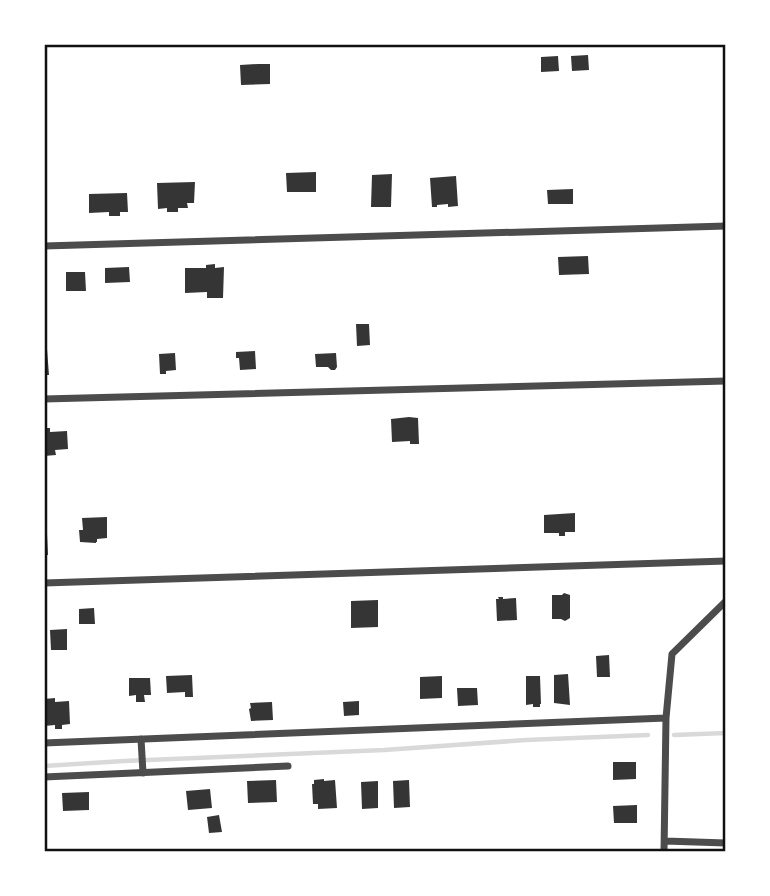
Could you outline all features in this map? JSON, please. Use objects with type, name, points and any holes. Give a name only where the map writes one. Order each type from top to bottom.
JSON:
[{"type":"street","points":[[44,246],[726,226]]},
{"type":"street","points":[[44,400],[726,381]]},
{"type":"street","points":[[44,583],[726,561]]},
{"type":"street","points":[[664,852],[666,718],[672,654],[726,601]]},
{"type":"street","points":[[44,743],[666,718]]},
{"type":"street","points":[[141,739],[143,773]]},
{"type":"street","points":[[44,776],[288,766]]},
{"type":"street","points":[[665,841],[726,843]]},
{"type":"building","points":[[588,55],[589,70],[572,71],[571,56]]},
{"type":"building","points":[[558,56],[559,71],[541,72],[541,57]]},
{"type":"building","points":[[270,64],[270,84],[241,85],[240,65]]},
{"type":"building","points":[[316,172],[316,192],[287,192],[286,173]]},
{"type":"building","points":[[392,174],[391,207],[371,207],[372,175]]},
{"type":"building","points":[[456,176],[458,206],[448,207],[448,204],[432,207],[430,178]]},
{"type":"building","points":[[195,182],[194,203],[187,203],[188,208],[178,208],[178,212],[167,212],[167,208],[158,209],[157,183]]},
{"type":"building","points":[[573,189],[573,204],[548,204],[547,190]]},
{"type":"building","points":[[127,193],[128,212],[120,212],[120,216],[109,216],[109,212],[89,213],[89,194]]},
{"type":"building","points":[[588,256],[589,274],[559,275],[558,257]]},
{"type":"building","points":[[215,264],[215,268],[224,267],[223,298],[207,298],[207,292],[185,293],[185,268],[206,268],[206,265]]},
{"type":"building","points":[[129,267],[130,282],[105,283],[105,268]]},
{"type":"building","points":[[66,272],[85,272],[86,291],[66,291]]},
{"type":"building","points":[[356,324],[369,324],[370,345],[357,346]]},
{"type":"building","points":[[44,349],[47,349],[49,375],[44,375]]},
{"type":"building","points":[[255,351],[256,369],[240,370],[236,352]]},
{"type":"building","points":[[175,353],[176,370],[160,374],[159,354]]},
{"type":"building","points":[[336,353],[335,370],[316,367],[315,354]]},
{"type":"building","points":[[418,418],[419,444],[410,444],[410,441],[392,442],[391,419]]},
{"type":"building","points":[[44,428],[50,428],[50,432],[67,431],[68,449],[55,450],[56,455],[44,456]]},
{"type":"building","points":[[575,513],[575,532],[565,532],[565,536],[559,536],[559,533],[544,533],[544,515]]},
{"type":"building","points":[[107,517],[107,538],[97,539],[96,543],[80,542],[82,518]]},
{"type":"building","points":[[44,534],[47,534],[48,555],[44,555]]},
{"type":"building","points":[[552,595],[570,595],[570,618],[565,621],[552,619]]},
{"type":"building","points":[[498,597],[516,598],[517,620],[497,621]]},
{"type":"building","points":[[378,600],[378,627],[351,628],[351,601]]},
{"type":"building","points":[[94,608],[95,624],[79,624],[79,609]]},
{"type":"building","points":[[67,629],[67,650],[51,650],[50,630]]},
{"type":"building","points":[[609,655],[610,677],[597,677],[596,656]]},
{"type":"building","points":[[568,674],[570,705],[554,703],[554,675]]},
{"type":"building","points":[[192,675],[193,697],[185,697],[185,692],[167,693],[166,676]]},
{"type":"building","points":[[442,676],[442,698],[420,699],[420,677]]},
{"type":"building","points":[[526,676],[540,676],[540,707],[526,705]]},
{"type":"building","points":[[129,678],[150,678],[151,695],[144,695],[145,702],[136,702],[136,695],[129,696]]},
{"type":"building","points":[[457,688],[477,688],[478,705],[458,706]]},
{"type":"building","points":[[55,698],[55,702],[69,701],[70,724],[62,725],[62,729],[55,729],[55,725],[44,726],[44,699]]},
{"type":"building","points":[[359,701],[359,715],[344,716],[343,702]]},
{"type":"building","points":[[272,702],[273,720],[251,721],[250,703]]},
{"type":"building","points":[[613,762],[636,762],[636,779],[613,780]]},
{"type":"building","points":[[276,780],[277,802],[248,803],[247,781]]},
{"type":"building","points":[[314,780],[335,780],[337,808],[318,809],[318,804],[313,804],[312,784]]},
{"type":"building","points":[[409,780],[410,807],[394,808],[393,781]]},
{"type":"building","points":[[378,781],[378,808],[362,809],[361,782]]},
{"type":"building","points":[[210,789],[212,808],[188,810],[186,791]]},
{"type":"building","points":[[89,792],[89,810],[63,811],[62,793]]},
{"type":"building","points":[[637,805],[637,823],[614,823],[613,806]]},
{"type":"building","points":[[219,815],[222,832],[209,833],[207,817]]},
{"type":"waterway","points":[[674,735],[726,733]]},
{"type":"waterway","points":[[44,766],[648,735]]}]
